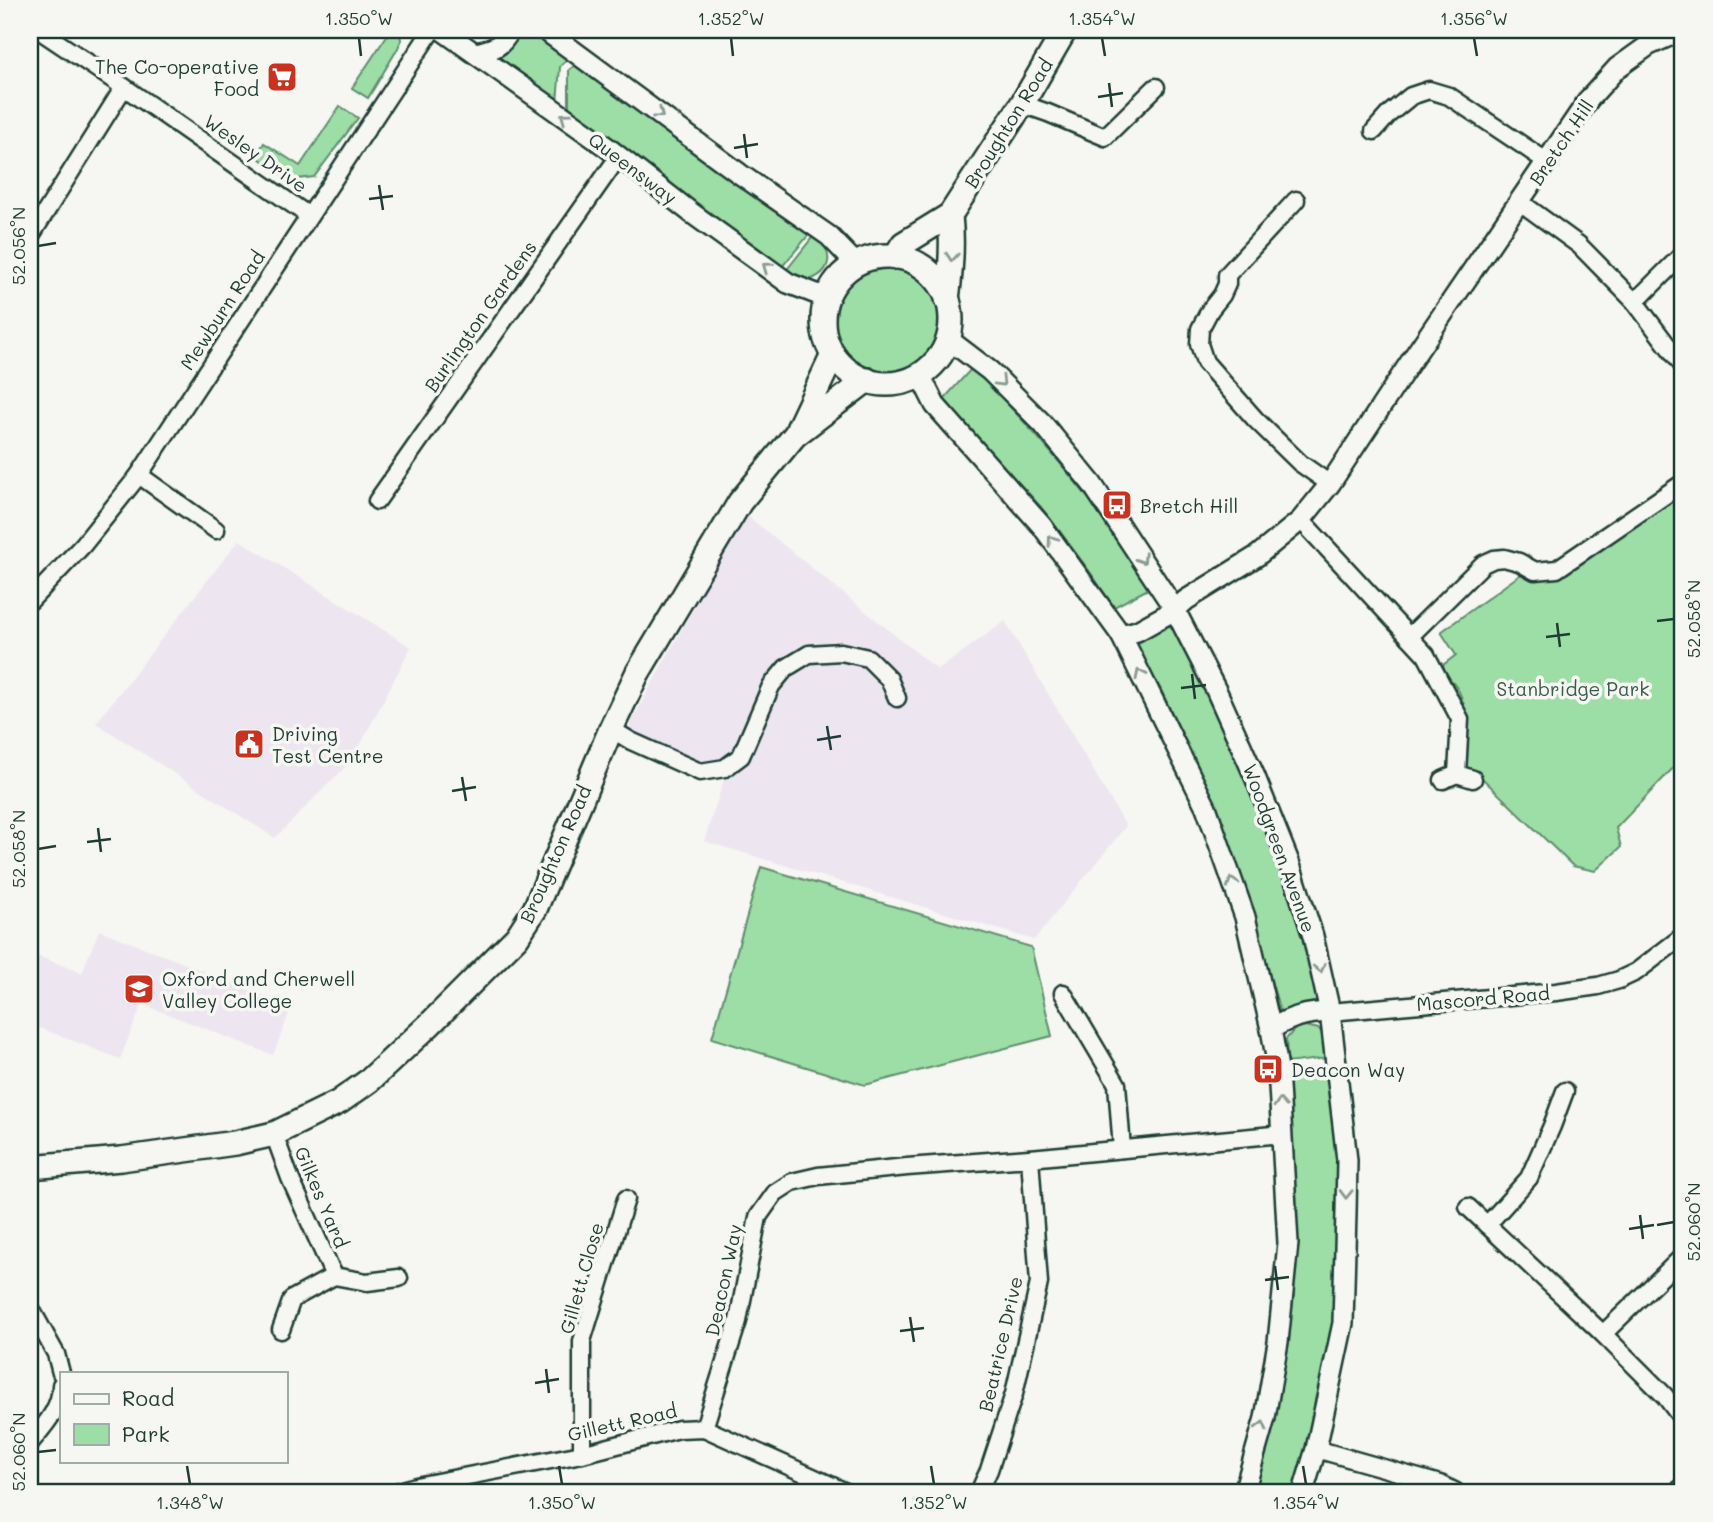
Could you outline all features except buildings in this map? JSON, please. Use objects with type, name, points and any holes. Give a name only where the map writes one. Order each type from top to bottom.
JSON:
[{"type":"main road","name":"Broughton Road","points":[[950,215],[1065,30]]},
{"type":"main road","points":[[895,257],[903,244],[950,215],[953,237],[947,299]]},
{"type":"main road","points":[[879,257],[912,261],[927,271],[939,284],[947,299],[951,326],[941,353],[932,366],[920,375],[894,383],[867,380],[848,371],[834,355],[823,327],[824,307],[834,284],[856,264],[879,257]]},
{"type":"main road","name":"Broughton Road","points":[[795,435],[834,355]]},
{"type":"main road","name":"Broughton Road","points":[[30,1167],[121,1160],[235,1143],[274,1133],[339,1102],[370,1080],[439,1016],[517,937],[535,909],[636,674],[740,502],[795,435],[867,380]]},
{"type":"street","name":"Wesley Drive","points":[[39,30],[124,86],[309,216]]},
{"type":"street","name":"Mewburn Road","points":[[30,601],[83,545],[139,475],[432,30]]},
{"type":"street","name":"Queensway","points":[[442,30],[619,156],[788,284],[827,298]]},
{"type":"street","points":[[476,53],[494,49],[505,40],[510,30]]},
{"type":"street","points":[[545,30],[829,236],[856,264]]},
{"type":"street","name":"Bretch Hill","points":[[1121,635],[1137,631],[1175,610],[1186,600],[1257,555],[1301,520],[1330,484],[1589,99],[1617,68],[1649,45],[1683,30]]},
{"type":"street","points":[[30,237],[124,86]]},
{"type":"street","points":[[1021,104],[1105,137],[1156,87]]},
{"type":"street","points":[[1374,131],[1411,96],[1429,90],[1450,96],[1546,161]]},
{"type":"street","name":"Burlington Gardens","points":[[377,500],[619,156]]},
{"type":"street","points":[[1296,200],[1227,275],[1223,295],[1199,329],[1199,344],[1205,362],[1255,419],[1300,464],[1330,484]]},
{"type":"street","points":[[1520,202],[1579,245],[1635,302],[1683,366]]},
{"type":"street","points":[[1635,302],[1683,254]]},
{"type":"street","name":"Woodgreen Avenue","points":[[948,340],[990,372],[1043,424],[1092,484],[1175,610],[1250,764],[1289,862],[1313,936],[1331,1012],[1347,1160],[1343,1323],[1316,1449],[1303,1492]]},
{"type":"street","points":[[920,375],[935,405],[1042,526],[1121,635],[1206,807],[1245,917],[1278,1068],[1287,1243],[1278,1342],[1265,1418],[1244,1492]]},
{"type":"street","points":[[139,475],[216,530]]},
{"type":"street","points":[[1409,637],[1483,564],[1504,558],[1519,562],[1535,571],[1557,569],[1683,483]]},
{"type":"street","points":[[1301,520],[1426,655],[1460,719],[1450,777],[1474,779]]},
{"type":"street","points":[[611,729],[631,741],[700,772],[725,768],[741,756],[771,686],[786,668],[809,654],[841,652],[868,657],[889,679],[897,698]]},
{"type":"street","name":"Mascord Road","points":[[1271,1029],[1286,1019],[1308,1013],[1598,986],[1619,981],[1636,972],[1682,941]]},
{"type":"street","points":[[1063,993],[1117,1084],[1122,1149]]},
{"type":"street","points":[[1487,1225],[1529,1178],[1566,1091]]},
{"type":"street","name":"Gilkes Yard","points":[[274,1133],[290,1178],[334,1276]]},
{"type":"street","name":"Deacon Way","points":[[704,1427],[738,1321],[758,1217],[775,1193],[792,1182],[818,1176],[907,1167],[1282,1134]]},
{"type":"street","name":"Beatrice Drive","points":[[979,1492],[1014,1394],[1038,1283],[1030,1158]]},
{"type":"street","name":"Gillett Close","points":[[582,1454],[582,1341],[626,1199]]},
{"type":"street","points":[[1468,1207],[1603,1334],[1665,1396],[1683,1420]]},
{"type":"street","points":[[1603,1334],[1683,1256]]},
{"type":"street","name":"Gilkes Yard","points":[[281,1331],[292,1299],[334,1276],[368,1282],[399,1278]]},
{"type":"street","points":[[30,1307],[56,1354],[61,1372]]},
{"type":"street","points":[[30,1443],[55,1410],[60,1395]]},
{"type":"street","name":"Gillett Road","points":[[396,1492],[582,1454],[679,1429],[704,1427],[846,1492]]},
{"type":"street","points":[[1316,1449],[1440,1484],[1457,1492]]},
{"type":"street","points":[[1676,1492],[1683,1487]]},
{"type":"shaded area","points":[[723,30],[824,30],[814,37],[731,36]]},
{"type":"shaded area","points":[[745,514],[938,670],[1005,621],[1126,826],[1034,940],[704,841],[724,780],[631,741],[630,724]]},
{"type":"shaded area","points":[[239,540],[411,647],[353,759],[275,838],[96,723]]},
{"type":"shaded area","name":"Oxford and Cherwell Valley College","points":[[99,930],[292,1006],[273,1055],[142,1004],[120,1059],[30,1024],[30,953],[82,973]]},
{"type":"green space","points":[[389,30],[400,30],[401,41],[368,98],[352,88]]},
{"type":"green space","points":[[519,30],[534,30],[568,57],[560,67],[557,103],[491,56],[509,47]]},
{"type":"green space","points":[[579,62],[812,231],[781,268],[569,111],[569,70]]},
{"type":"green space","points":[[340,106],[358,118],[314,177],[289,180],[256,156],[264,143],[300,166]]},
{"type":"green space","points":[[815,234],[828,255],[822,273],[806,281],[785,272]]},
{"type":"green space","points":[[886,262],[908,266],[926,278],[938,296],[942,318],[938,340],[926,358],[908,370],[886,374],[864,370],[846,358],[834,340],[830,318],[834,296],[846,278],[864,266]]},
{"type":"green space","points":[[971,369],[997,393],[1067,472],[1120,540],[1150,588],[1114,607],[1041,507],[943,400]]},
{"type":"green space","name":"Stanbridge Park","points":[[1683,492],[1683,760],[1616,828],[1621,847],[1595,871],[1573,866],[1462,762],[1467,720],[1458,690],[1443,665],[1456,655],[1441,632],[1521,574],[1543,578],[1565,573]]},
{"type":"green space","points":[[1170,621],[1188,649],[1268,822],[1304,934],[1322,1004],[1300,1005],[1281,1014],[1244,889],[1215,813],[1161,690],[1132,639]]},
{"type":"green space","points":[[761,867],[1031,947],[1052,1036],[865,1085],[712,1038]]},
{"type":"green space","points":[[1305,1026],[1319,1029],[1325,1038],[1328,1058],[1287,1063],[1286,1039],[1295,1029]]},
{"type":"green space","points":[[1331,1070],[1337,1155],[1333,1323],[1298,1492],[1255,1492],[1272,1426],[1294,1262],[1295,1179],[1288,1072]]},
{"type":"place","name":"The Co-operative Food","points":[[282,77]]},
{"type":"place","name":"Bretch Hill","points":[[1117,505]]},
{"type":"place","name":"Driving Test Centre","points":[[249,744]]},
{"type":"place","name":"Oxford and Cherwell Valley College","points":[[139,989]]},
{"type":"place","name":"Deacon Way","points":[[1268,1069]]}]
